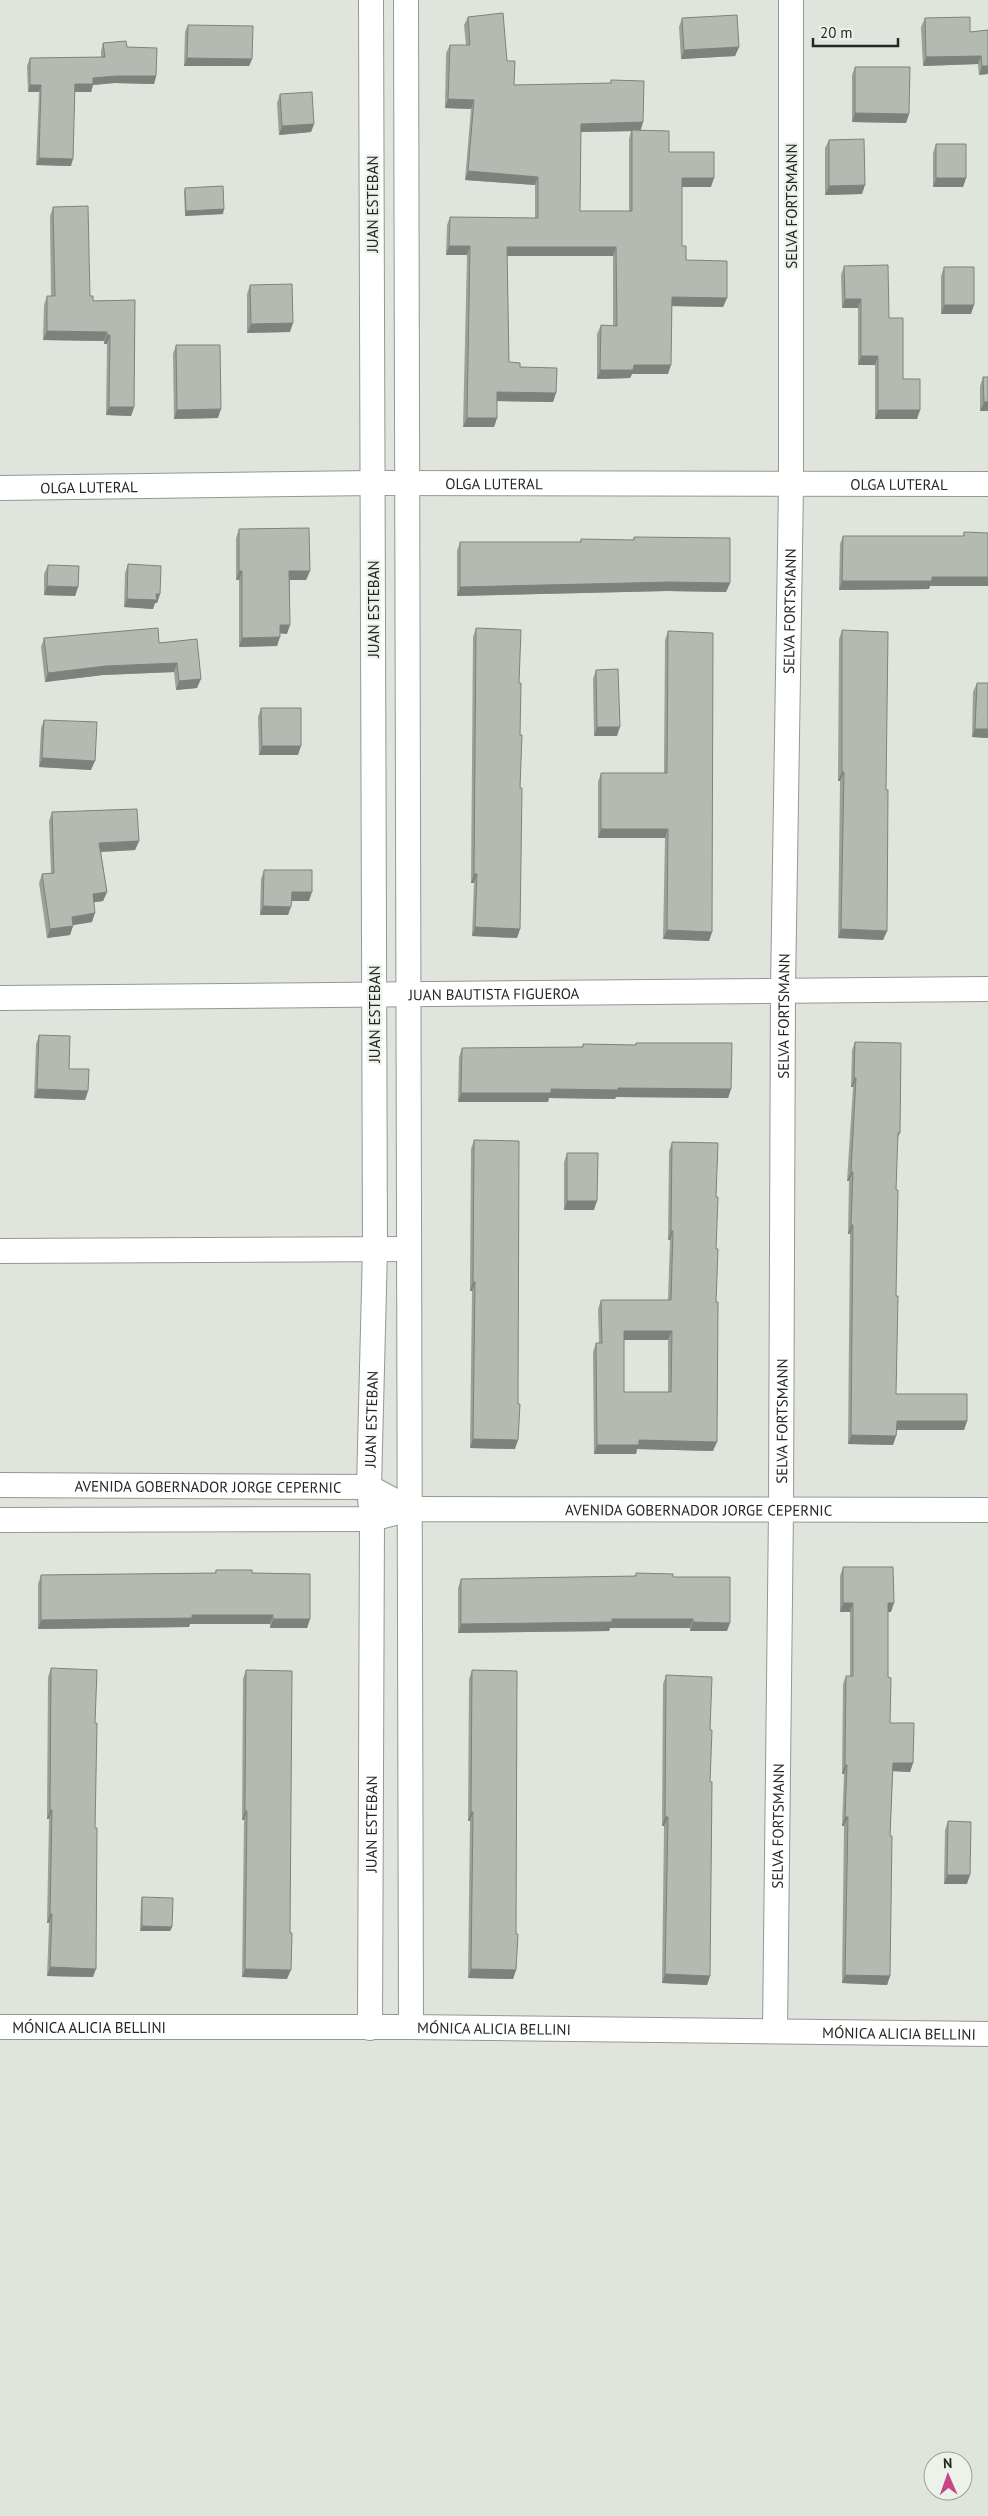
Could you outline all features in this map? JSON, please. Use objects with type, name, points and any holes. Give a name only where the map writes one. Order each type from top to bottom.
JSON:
[{"type":"street","name":"JUAN ESTEBAN","points":[[370,2028],[372,1519],[369,1487],[375,1249],[372,0]]},
{"type":"street","points":[[406,0],[411,2027]]},
{"type":"street","name":"SELVA FORTSMANN","points":[[775,2032],[781,1510],[783,989],[791,485],[791,0]]},
{"type":"street","name":"OLGA LUTERAL","points":[[0,488],[373,482],[791,485],[988,484]]},
{"type":"street","name":"JUAN BAUTISTA FIGUEROA","points":[[0,998],[783,989],[988,989]]},
{"type":"street","points":[[0,1251],[409,1249]]},
{"type":"street","name":"AVENIDA GOBERNADOR JORGE CEPERNIC","points":[[0,1486],[369,1487],[410,1509]]},
{"type":"street","name":"AVENIDA GOBERNADOR JORGE CEPERNIC","points":[[0,1520],[372,1519],[410,1509],[988,1510]]},
{"type":"street","name":"MÓNICA ALICIA BELLINI","points":[[0,2027],[411,2027],[988,2034]]},
{"type":"building","points":[[503,13],[507,61],[515,61],[514,85],[611,83],[611,80],[644,81],[643,122],[581,124],[580,211],[632,211],[632,130],[669,131],[669,152],[714,152],[714,178],[682,178],[682,246],[686,246],[686,260],[727,261],[727,298],[672,297],[671,365],[634,365],[633,370],[600,370],[601,325],[617,326],[616,247],[507,247],[509,362],[520,363],[520,367],[557,368],[556,393],[497,392],[497,418],[467,418],[470,246],[449,246],[450,217],[538,218],[538,177],[468,171],[474,100],[448,99],[450,45],[470,45],[468,17]]},
{"type":"building","points":[[737,15],[739,47],[684,50],[682,18]]},
{"type":"building","points":[[970,17],[970,32],[988,30],[988,66],[982,66],[981,56],[926,57],[925,18]]},
{"type":"building","points":[[188,25],[253,26],[252,59],[187,58]]},
{"type":"building","points":[[126,41],[127,47],[157,48],[156,76],[93,78],[93,84],[75,84],[73,159],[39,158],[41,85],[30,85],[30,58],[105,57],[103,43]]},
{"type":"building","points":[[855,67],[910,67],[909,114],[855,113]]},
{"type":"building","points":[[312,92],[314,124],[282,126],[280,94]]},
{"type":"building","points":[[864,139],[865,185],[829,186],[829,140]]},
{"type":"building","points":[[936,144],[966,144],[966,178],[936,178]]},
{"type":"building","points":[[223,186],[224,209],[186,211],[185,188]]},
{"type":"building","points":[[88,206],[90,296],[93,296],[93,301],[135,300],[134,407],[109,407],[110,335],[107,335],[107,332],[47,331],[47,296],[55,296],[53,207]]},
{"type":"building","points":[[888,265],[889,318],[903,318],[903,379],[920,379],[920,410],[878,410],[878,356],[861,356],[861,299],[845,299],[844,266]]},
{"type":"building","points":[[944,267],[974,267],[974,305],[944,305]]},
{"type":"building","points":[[292,284],[293,323],[251,324],[250,285]]},
{"type":"building","points":[[176,345],[220,345],[221,409],[177,410]]},
{"type":"building","points":[[983,377],[988,377],[988,402],[984,402]]},
{"type":"building","points":[[309,528],[310,571],[289,571],[290,625],[280,625],[280,637],[242,638],[242,571],[239,571],[239,529]]},
{"type":"building","points":[[964,532],[988,533],[988,577],[932,577],[932,581],[842,581],[843,536],[964,536]]},
{"type":"building","points":[[634,537],[730,538],[730,583],[670,582],[460,587],[460,542],[581,542],[581,539],[634,540]]},
{"type":"building","points":[[128,564],[161,566],[160,594],[156,594],[157,600],[127,599]]},
{"type":"building","points":[[48,565],[79,566],[78,587],[47,586]]},
{"type":"building","points":[[158,628],[159,643],[197,639],[201,679],[179,681],[177,663],[106,666],[48,673],[44,638]]},
{"type":"building","points":[[476,628],[521,630],[519,683],[521,683],[520,735],[522,735],[520,929],[475,927],[477,874],[474,874]]},
{"type":"building","points":[[842,630],[888,632],[887,931],[841,929],[844,772],[842,772]]},
{"type":"building","points":[[668,631],[713,633],[712,932],[667,930],[668,829],[601,829],[601,773],[667,773]]},
{"type":"building","points":[[618,669],[620,727],[597,727],[596,670]]},
{"type":"building","points":[[977,683],[988,683],[988,729],[975,729]]},
{"type":"building","points":[[261,708],[301,708],[301,746],[262,746]]},
{"type":"building","points":[[44,720],[97,722],[95,761],[42,758]]},
{"type":"building","points":[[137,809],[139,841],[99,843],[107,892],[93,894],[95,913],[72,917],[73,926],[50,929],[42,874],[54,873],[52,812]]},
{"type":"building","points":[[264,870],[312,870],[312,892],[292,892],[291,907],[263,906]]},
{"type":"building","points":[[39,1035],[70,1036],[69,1069],[89,1069],[88,1091],[37,1089]]},
{"type":"building","points":[[855,1042],[901,1043],[900,1133],[898,1133],[896,1190],[898,1190],[896,1296],[898,1296],[896,1394],[967,1394],[967,1421],[897,1421],[896,1436],[851,1435],[853,1225],[851,1225],[853,1172],[851,1172],[856,1078],[854,1078]]},
{"type":"building","points":[[636,1043],[732,1043],[731,1089],[618,1088],[618,1090],[551,1089],[551,1093],[461,1093],[462,1048],[583,1047],[583,1044],[636,1045]]},
{"type":"building","points":[[474,1140],[519,1141],[518,1404],[520,1404],[518,1440],[473,1439]]},
{"type":"building","points":[[672,1142],[718,1143],[716,1197],[718,1197],[716,1249],[718,1249],[716,1302],[718,1302],[717,1442],[639,1440],[639,1445],[597,1445],[596,1343],[602,1343],[601,1300],[671,1300],[673,1231],[671,1231]],"holes":[[[624,1331],[672,1331],[671,1392],[624,1392]]]},
{"type":"building","points":[[567,1153],[598,1153],[597,1201],[567,1201]]},
{"type":"building","points":[[843,1567],[893,1567],[894,1603],[888,1603],[888,1677],[891,1678],[890,1723],[914,1723],[913,1763],[893,1763],[890,1836],[892,1836],[890,1976],[845,1975],[848,1817],[845,1817],[847,1765],[845,1765],[846,1676],[853,1676],[853,1603],[843,1603]]},
{"type":"building","points":[[216,1570],[252,1570],[252,1573],[310,1574],[310,1619],[273,1619],[273,1615],[192,1615],[192,1618],[41,1620],[41,1575],[216,1573]]},
{"type":"building","points":[[636,1573],[673,1574],[673,1577],[730,1577],[730,1623],[693,1622],[693,1619],[612,1619],[612,1622],[461,1624],[461,1579],[636,1576]]},
{"type":"building","points":[[51,1668],[97,1670],[95,1723],[97,1723],[95,1828],[97,1828],[96,1969],[50,1967],[52,1914],[50,1914],[52,1810],[50,1810]]},
{"type":"building","points":[[246,1670],[292,1671],[291,1970],[245,1969]]},
{"type":"building","points":[[472,1670],[517,1671],[516,1934],[518,1934],[516,1970],[471,1969]]},
{"type":"building","points":[[666,1675],[712,1677],[710,1730],[712,1730],[710,1782],[712,1782],[710,1976],[665,1974],[668,1817],[665,1817]]},
{"type":"building","points":[[948,1821],[971,1822],[970,1875],[947,1875]]},
{"type":"building","points":[[142,1897],[173,1898],[172,1927],[142,1926]]}]
